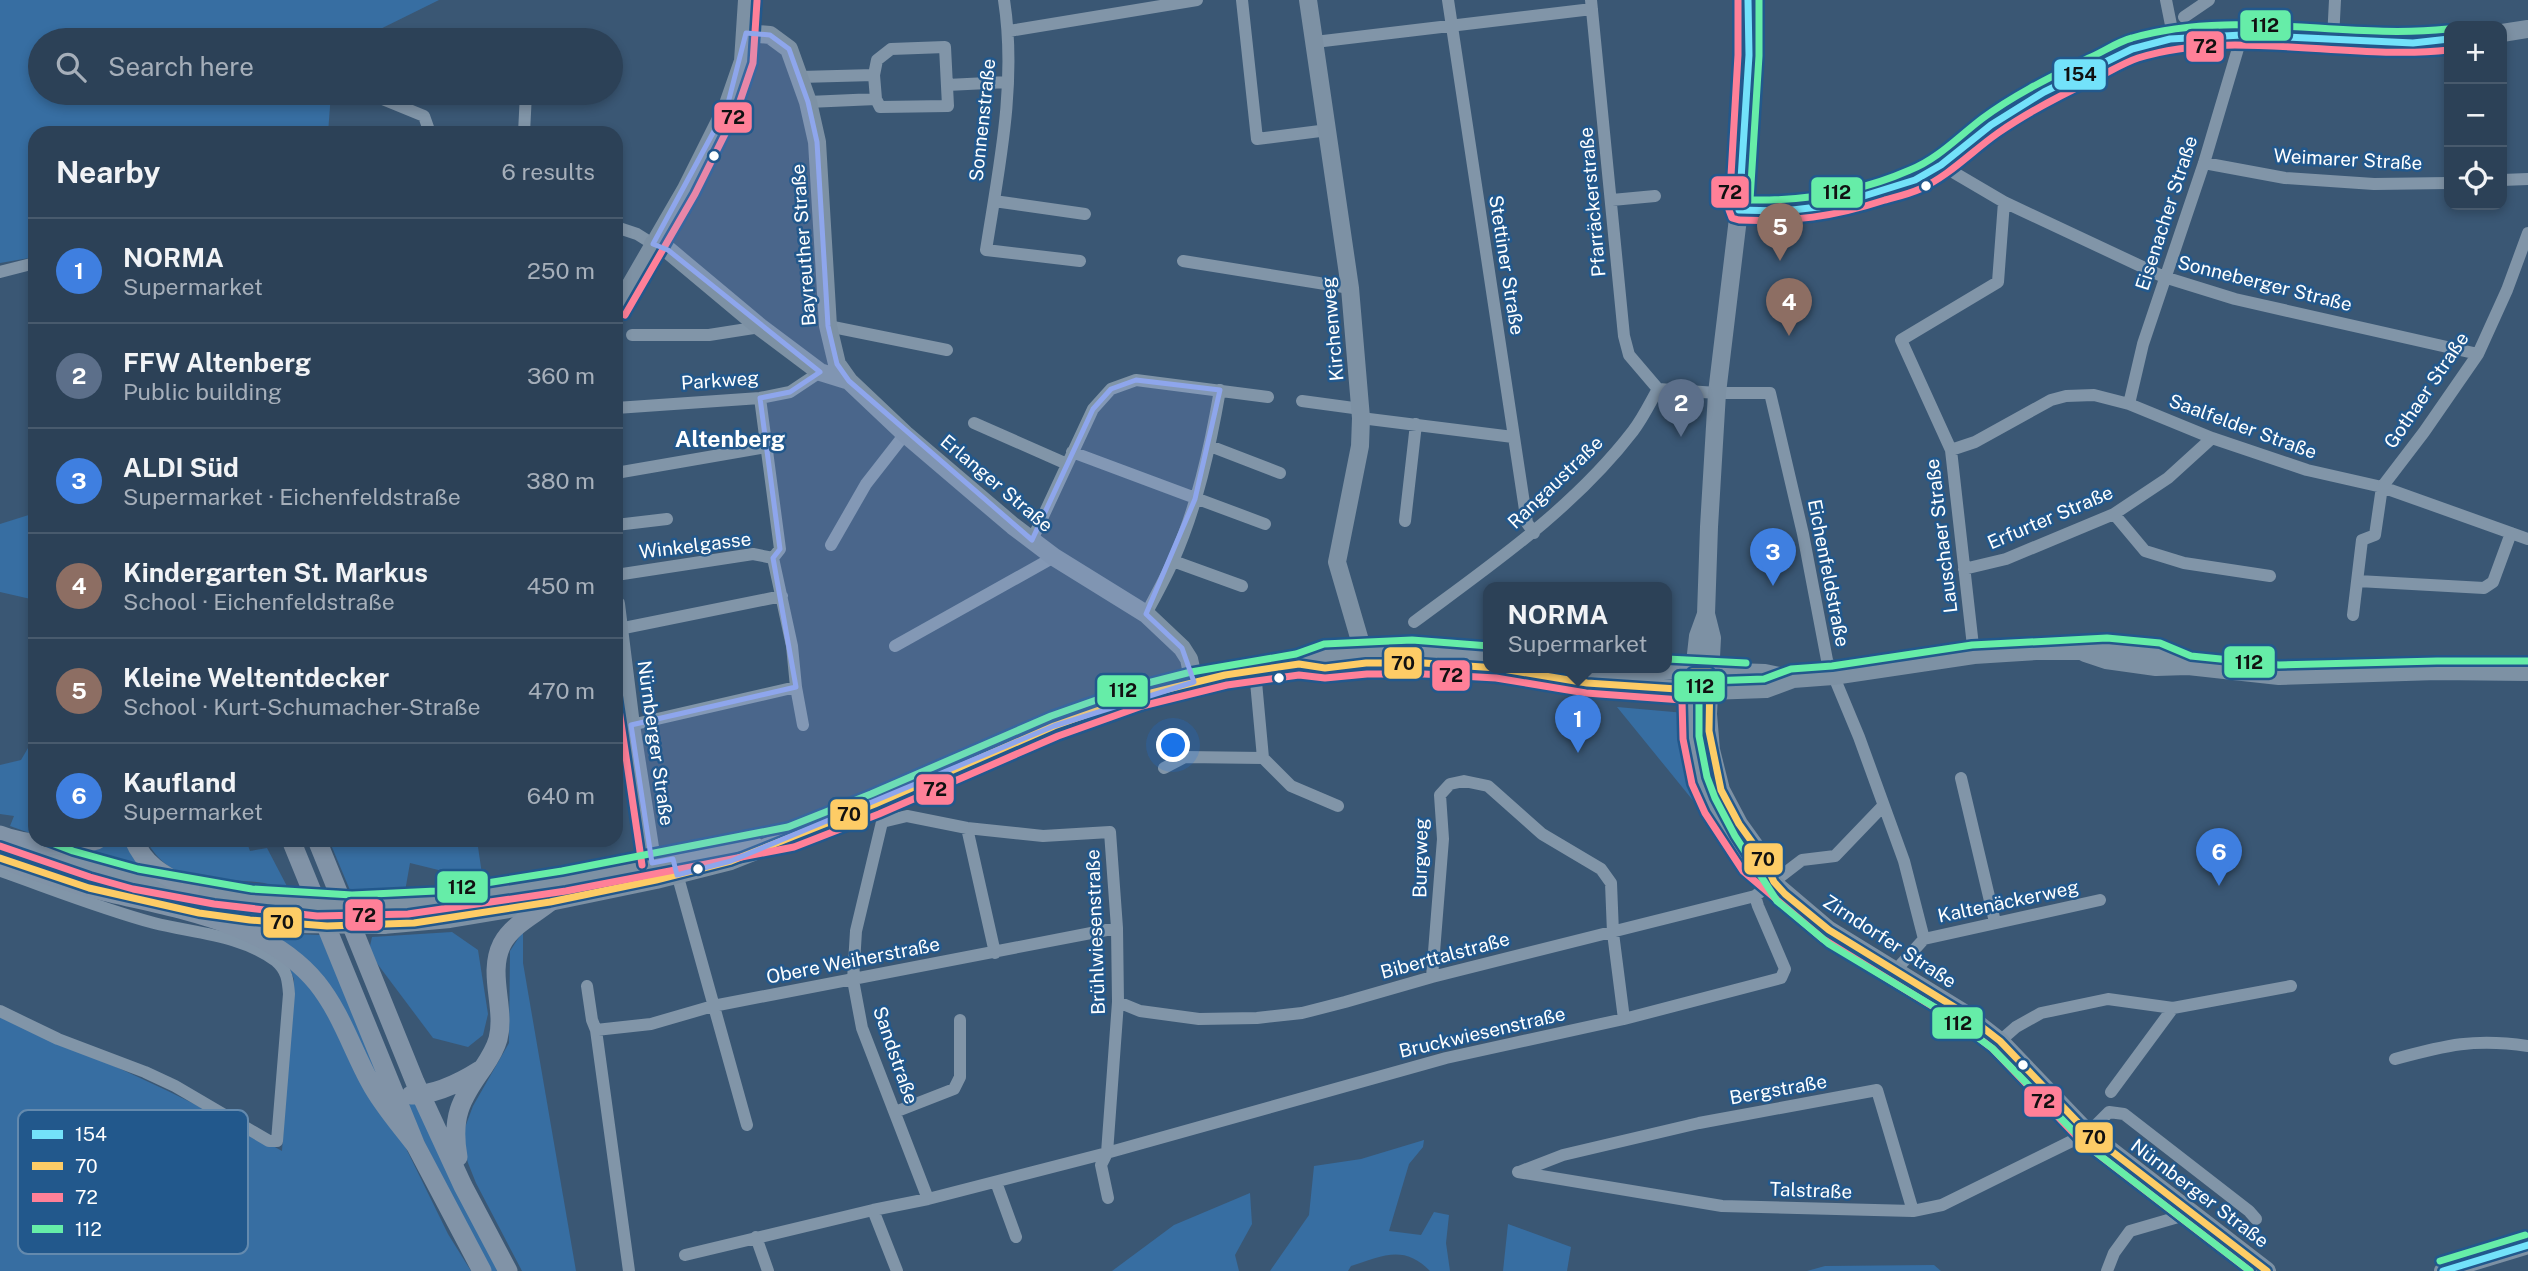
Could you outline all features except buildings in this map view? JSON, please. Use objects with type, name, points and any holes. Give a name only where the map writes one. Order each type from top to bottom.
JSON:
[{"type":"main road","points":[[623,298],[686,189],[727,107],[743,61],[747,0]]},
{"type":"main road","name":"Kirchenweg","points":[[1308,0],[1350,288],[1361,414],[1360,446],[1337,562],[1363,651]]},
{"type":"main road","name":"Zirndorfer Straße","points":[[1748,0],[1749,68],[1739,210],[1717,393],[1706,614],[1712,638],[1702,681],[1710,741],[1721,790],[1739,824],[1762,856],[1774,882],[1792,901],[1829,930],[1964,1013],[2000,1041],[2088,1133],[2108,1149]]},
{"type":"main road","points":[[2507,32],[2528,29]]},
{"type":"main road","name":"Bayreuther Straße","points":[[746,33],[770,35],[789,49],[808,102],[817,142],[828,326],[837,364],[849,381]]},
{"type":"main road","points":[[1739,210],[1784,211],[1851,200],[1915,180],[1941,165],[1992,125],[2045,92],[2132,49],[2171,39],[2242,35],[2413,44],[2444,40]]},
{"type":"main road","name":"Erlanger Straße","points":[[653,244],[668,250],[760,327],[820,372],[849,381],[905,434],[1013,526],[1054,557],[1146,614],[1182,648],[1189,659],[1194,682]]},
{"type":"main road","points":[[2,865],[199,913],[291,924],[383,925],[450,919],[550,902],[675,867],[731,861],[875,804],[1054,726],[1139,696],[1194,682],[1299,664],[1325,654],[1412,651],[1483,657]]},
{"type":"main road","points":[[1637,673],[1766,689],[1793,679],[1833,676],[1974,654],[2036,651],[2078,651],[2105,660],[2156,667],[2188,666],[2279,676],[2437,671],[2528,672]]},
{"type":"main road","points":[[1299,664],[1325,668],[1366,663],[1483,668]]},
{"type":"main road","name":"Nürnberger Straße","points":[[623,673],[654,872]]},
{"type":"main road","points":[[1520,673],[1587,683],[1702,681]]},
{"type":"main road","points":[[8,839],[28,841]]},
{"type":"main road","points":[[8,839],[28,846]]},
{"type":"main road","points":[[32,847],[93,867],[190,889],[283,903],[376,905],[437,901],[654,872]]},
{"type":"main road","points":[[137,847],[150,865],[190,889]]},
{"type":"main road","points":[[294,847],[416,1146],[482,1271]]},
{"type":"main road","points":[[320,847],[421,1095],[463,1186],[508,1271]]},
{"type":"main road","points":[[463,1186],[454,1135],[455,1121],[463,1100],[495,1048],[500,1030],[497,956],[513,929],[550,902]]},
{"type":"main road","points":[[199,913],[277,947],[316,982],[338,1014],[375,1091],[416,1146]]},
{"type":"main road","points":[[395,1095],[421,1095],[466,1079],[481,1069]]},
{"type":"main road","name":"Nürnberger Straße","points":[[2108,1149],[2267,1271]]},
{"type":"main road","points":[[2444,1271],[2528,1245]]},
{"type":"street","name":"Sonnenstraße","points":[[1004,0],[1009,31],[1008,82],[986,250],[1080,261]]},
{"type":"street","points":[[1009,31],[1197,0]]},
{"type":"street","points":[[1242,0],[1257,139],[1328,130]]},
{"type":"street","name":"Stettiner Straße","points":[[1448,0],[1513,437],[1527,523],[1534,533]]},
{"type":"street","points":[[2166,0],[2171,39]]},
{"type":"street","points":[[2184,17],[2209,0]]},
{"type":"street","points":[[2333,39],[2335,0]]},
{"type":"street","points":[[1315,41],[1452,26],[1592,4]]},
{"type":"street","name":"Pfarräckerstraße","points":[[1592,4],[1624,336],[1629,355],[1658,389]]},
{"type":"street","name":"Eisenacher Straße","points":[[2129,404],[2143,344],[2204,163],[2242,35]]},
{"type":"street","points":[[945,47],[947,85],[948,106],[880,107],[876,99],[874,75],[877,60],[891,49],[945,47]]},
{"type":"street","points":[[800,77],[874,75]]},
{"type":"street","points":[[947,85],[1008,82]]},
{"type":"street","points":[[808,102],[876,99]]},
{"type":"street","points":[[400,105],[424,116],[428,126]]},
{"type":"street","points":[[524,126],[525,105]]},
{"type":"street","name":"Weimarer Straße","points":[[2204,163],[2285,178],[2374,184],[2444,183]]},
{"type":"street","name":"Sonneberger Straße","points":[[1941,165],[2004,202],[2164,277],[2235,299],[2478,354]]},
{"type":"street","points":[[2507,180],[2528,179]]},
{"type":"street","points":[[1612,200],[1655,196]]},
{"type":"street","name":"Sonnenstraße","points":[[993,201],[1085,214]]},
{"type":"street","name":"Lauschaer Straße","points":[[1974,654],[1951,450],[1901,340],[1998,282],[2004,202]]},
{"type":"street","points":[[623,229],[653,244]]},
{"type":"street","name":"Gothaer Straße","points":[[2382,486],[2424,432],[2478,354],[2507,290],[2528,233]]},
{"type":"street","points":[[1183,261],[1350,288]]},
{"type":"street","points":[[0,272],[28,265]]},
{"type":"street","points":[[828,326],[947,350]]},
{"type":"street","points":[[632,335],[709,335],[760,327]]},
{"type":"street","name":"Parkweg","points":[[623,407],[760,397],[790,391],[820,372]]},
{"type":"street","points":[[1032,540],[1093,408],[1111,389],[1136,380],[1268,397]]},
{"type":"street","points":[[1658,389],[1717,393]]},
{"type":"street","name":"Rangaustraße","points":[[1414,621],[1534,533],[1590,480],[1635,430],[1658,389]]},
{"type":"street","points":[[1146,614],[1173,561],[1195,499],[1210,446],[1220,390]]},
{"type":"street","name":"Eichenfeldstraße","points":[[1717,393],[1770,393],[1803,534],[1825,654],[1904,861],[1924,939]]},
{"type":"street","name":"Saalfelder Straße","points":[[1951,450],[1975,442],[2051,400],[2066,396],[2094,395],[2129,404],[2212,438],[2306,470],[2382,486],[2528,538]]},
{"type":"street","points":[[760,397],[780,549],[773,558]]},
{"type":"street","points":[[1302,401],[1416,424],[1513,437]]},
{"type":"street","points":[[974,423],[1265,524]]},
{"type":"street","points":[[1405,521],[1416,424]]},
{"type":"street","points":[[831,545],[866,484],[905,434]]},
{"type":"street","name":"Erfurter Straße","points":[[1964,569],[2006,559],[2114,514],[2168,478],[2212,438]]},
{"type":"street","points":[[1210,446],[1280,473]]},
{"type":"street","points":[[623,472],[766,447]]},
{"type":"street","points":[[2353,615],[2362,540],[2375,535],[2382,486]]},
{"type":"street","points":[[2114,514],[2145,551],[2184,563],[2270,576]]},
{"type":"street","points":[[623,524],[667,519]]},
{"type":"street","points":[[2358,581],[2484,588],[2493,582],[2511,533]]},
{"type":"street","name":"Winkelgasse","points":[[623,574],[753,554],[773,558],[792,646],[803,725]]},
{"type":"street","points":[[895,646],[1054,557]]},
{"type":"street","points":[[1173,561],[1242,586]]},
{"type":"street","points":[[623,628],[782,596]]},
{"type":"street","points":[[1255,671],[1263,758],[1291,786],[1338,806]]},
{"type":"street","points":[[631,725],[796,687]]},
{"type":"street","points":[[1164,768],[1185,757],[1263,758]]},
{"type":"street","points":[[1961,778],[1995,922]]},
{"type":"street","name":"Burgweg","points":[[1432,977],[1443,839],[1440,794],[1450,784],[1464,781],[1488,786],[1542,834],[1601,869],[1611,883],[1613,933]]},
{"type":"street","points":[[1774,882],[1802,860],[1835,856],[1883,806]]},
{"type":"street","name":"Brühlwiesenstraße","points":[[907,816],[967,828],[1043,836],[1110,832],[1118,928],[1118,1002],[1107,1153]]},
{"type":"street","name":"Sandstraße","points":[[907,816],[882,822],[856,931],[853,980],[862,1028],[928,1199]]},
{"type":"street","points":[[967,828],[995,953]]},
{"type":"street","points":[[8,839],[2,865],[110,910],[235,942],[269,957],[282,967],[288,980],[289,994],[277,1141],[269,1141],[248,1128]]},
{"type":"street","points":[[675,867],[747,1125]]},
{"type":"street","name":"Biberttalstraße","points":[[1118,1002],[1140,1012],[1199,1020],[1302,1013],[1432,977],[1755,896],[1774,882]]},
{"type":"street","name":"Bruckwiesenstraße","points":[[685,1255],[996,1182],[1446,1058],[1624,1019],[1781,978],[1785,969],[1755,896]]},
{"type":"street","name":"Kaltenäckerweg","points":[[1924,939],[2100,900]]},
{"type":"street","name":"Obere Weiherstraße","points":[[596,1030],[651,1024],[713,1006],[1118,928]]},
{"type":"street","points":[[1613,933],[1624,1019]]},
{"type":"street","points":[[1895,971],[1924,939]]},
{"type":"street","points":[[587,986],[596,1030],[629,1271]]},
{"type":"street","points":[[2000,1041],[2016,1027],[2041,1013],[2108,999],[2173,1008],[2291,986]]},
{"type":"street","points":[[2111,1092],[2173,1008]]},
{"type":"street","points":[[0,1010],[58,1039],[145,1072],[218,1110]]},
{"type":"street","points":[[895,1112],[954,1089],[960,1077],[960,1020]]},
{"type":"street","points":[[2395,1059],[2445,1045],[2495,1041],[2528,1046]]},
{"type":"street","name":"Bergstraße","points":[[1518,1172],[1563,1155],[1716,1120],[1877,1090],[1913,1211]]},
{"type":"street","name":"Nürnberger Straße","points":[[2088,1133],[2109,1112],[2124,1114],[2256,1219]]},
{"type":"street","name":"Talstraße","points":[[1518,1172],[1723,1206],[1913,1211],[1942,1205],[2088,1133]]},
{"type":"street","points":[[1107,1153],[1101,1166],[1108,1198]]},
{"type":"street","points":[[1563,1155],[1556,1170],[1570,1181]]},
{"type":"street","points":[[996,1182],[1016,1237]]},
{"type":"street","points":[[873,1210],[897,1271]]},
{"type":"street","points":[[2107,1271],[2114,1253],[2130,1231],[2192,1213]]},
{"type":"street","points":[[756,1237],[768,1271]]},
{"type":"highlighted area","points":[[746,33],[770,35],[789,49],[808,102],[817,142],[828,326],[837,364],[849,381],[1032,540],[1093,409],[1111,389],[1136,380],[1220,390],[1195,499],[1146,614],[1182,648],[1194,682],[1054,726],[731,861],[677,875],[673,859],[652,863],[631,725],[796,687],[773,558],[780,549],[760,398],[790,392],[820,372],[668,250],[653,244],[727,107]]},
{"type":"shaded area","points":[[0,0],[439,0],[382,28],[28,28],[28,105],[330,105],[329,126],[28,126],[28,258],[0,263]]},
{"type":"shaded area","points":[[28,515],[28,598],[0,592],[0,524]]},
{"type":"shaded area","points":[[1617,707],[1685,713],[1709,809],[1704,814]]},
{"type":"shaded area","points":[[28,748],[28,832],[10,826],[14,816],[0,814],[0,765],[21,760]]},
{"type":"shaded area","points":[[92,847],[132,847],[149,873],[69,852]]},
{"type":"shaded area","points":[[151,847],[249,847],[250,851],[267,848],[290,892],[264,883],[213,879],[183,873],[157,856]]},
{"type":"shaded area","points":[[332,847],[478,847],[483,881],[410,863],[404,897],[352,895]]},
{"type":"shaded area","points":[[244,925],[295,934],[320,935],[386,1094],[342,1013]]},
{"type":"shaded area","points":[[523,931],[523,963],[576,1271],[522,1271],[476,1183],[461,1138],[473,1106],[509,1043],[510,951]]},
{"type":"shaded area","points":[[452,932],[478,950],[488,1014],[483,1035],[468,1047],[433,1038],[373,958],[370,946],[372,937]]},
{"type":"shaded area","points":[[295,966],[304,975],[398,1132],[448,1234],[471,1271],[0,1271],[0,1014],[205,1110],[18,1110],[18,1254],[248,1254],[248,1133],[282,1151],[294,979],[290,970]]},
{"type":"shaded area","points":[[414,1099],[499,1271],[489,1271],[407,1107]]},
{"type":"shaded area","points":[[1424,1140],[1423,1147],[1409,1164],[1389,1231],[1421,1235],[1434,1212],[1449,1215],[1446,1243],[1450,1271],[1430,1271],[1411,1257],[1392,1255],[1351,1266],[1348,1271],[1270,1271],[1309,1215],[1314,1166],[1361,1159]]},
{"type":"shaded area","points":[[1250,1193],[1252,1224],[1235,1255],[1239,1271],[1112,1271],[1174,1225]]},
{"type":"shaded area","points":[[1508,1224],[1571,1247],[1567,1271],[1503,1271]]},
{"type":"shaded area","points":[[1934,1265],[1941,1271],[1807,1271],[1825,1266]]},
{"type":"transit line","name":"72","points":[[1738,0],[1738,55],[1729,210],[1732,218],[1739,220],[1795,219],[1830,214],[1916,191],[1941,177],[2021,118],[2057,98],[2121,65],[2174,49],[2252,45],[2372,52],[2444,50]]},
{"type":"transit line","name":"154","points":[[1739,210],[1749,55],[1748,0]]},
{"type":"transit line","name":"112","points":[[1759,0],[1759,56],[1750,200],[1831,194],[1872,184],[1910,170],[1939,153],[1995,109],[2021,93],[2132,38],[2171,29],[2210,25],[2369,31],[2444,29]]},
{"type":"transit line","name":"72","points":[[625,315],[695,194],[737,110],[753,63],[757,1]]},
{"type":"transit line","name":"154","points":[[1739,210],[1784,211],[1818,207],[1851,200],[1915,180],[1941,165],[1991,125],[2044,92],[2132,49],[2170,39],[2242,35],[2413,43],[2444,40]]},
{"type":"transit line","name":"112","points":[[2250,1271],[2089,1147],[1992,1048],[1941,1011],[1829,944],[1777,901],[1735,836],[1707,777],[1699,736],[1699,687],[1708,681],[1764,679],[1791,669],[1832,666],[1972,645],[2107,638],[2160,643],[2191,656],[2279,665],[2528,661]]},
{"type":"transit line","name":"112","points":[[62,847],[138,869],[252,889],[352,895],[436,891],[562,871],[788,827],[1051,716],[1136,686],[1191,672],[1296,654],[1324,644],[1412,640],[1483,646]]},
{"type":"transit line","name":"112","points":[[1672,659],[1746,663]]},
{"type":"transit line","name":"70","points":[[0,858],[89,888],[199,913],[327,926],[414,923],[550,902],[731,861],[875,804],[1054,726],[1139,696],[1225,675],[1299,664],[1325,668],[1366,663],[1483,667]]},
{"type":"transit line","name":"70","points":[[1692,672],[1710,672],[1709,731],[1721,790],[1739,824],[1762,856],[1774,882],[1785,894],[1829,930],[1964,1013],[2000,1041],[2088,1133],[2267,1271]]},
{"type":"transit line","name":"70","points":[[1527,673],[1587,683],[1692,690]]},
{"type":"transit line","name":"72","points":[[0,846],[133,889],[214,904],[317,916],[408,914],[566,891],[794,847],[879,814],[1058,736],[1142,706],[1227,685],[1299,675],[1325,678],[1367,674],[1424,674],[1496,678],[1586,693],[1682,700],[1683,739],[1692,784],[1705,813],[1743,871],[1823,939],[1958,1022],[1993,1049],[2081,1141],[2250,1271]]},
{"type":"transit line","name":"72","points":[[623,736],[642,865]]},
{"type":"transit line","name":"112","points":[[2440,1261],[2525,1235]]},
{"type":"transit line","name":"154","points":[[2443,1271],[2528,1245]]},
{"type":"place","name":"Kleine Weltentdecker","points":[[1780,261]]},
{"type":"place","name":"Kindergarten St. Markus","points":[[1789,336]]},
{"type":"place","name":"FFW Altenberg","points":[[1681,437]]},
{"type":"place","name":"ALDI Süd","points":[[1773,586]]},
{"type":"place","name":"NORMA","points":[[1578,753]]},
{"type":"place","name":"Kaufland","points":[[2219,886]]},
{"type":"district","name":"Altenberg","points":[[730,438]]}]
